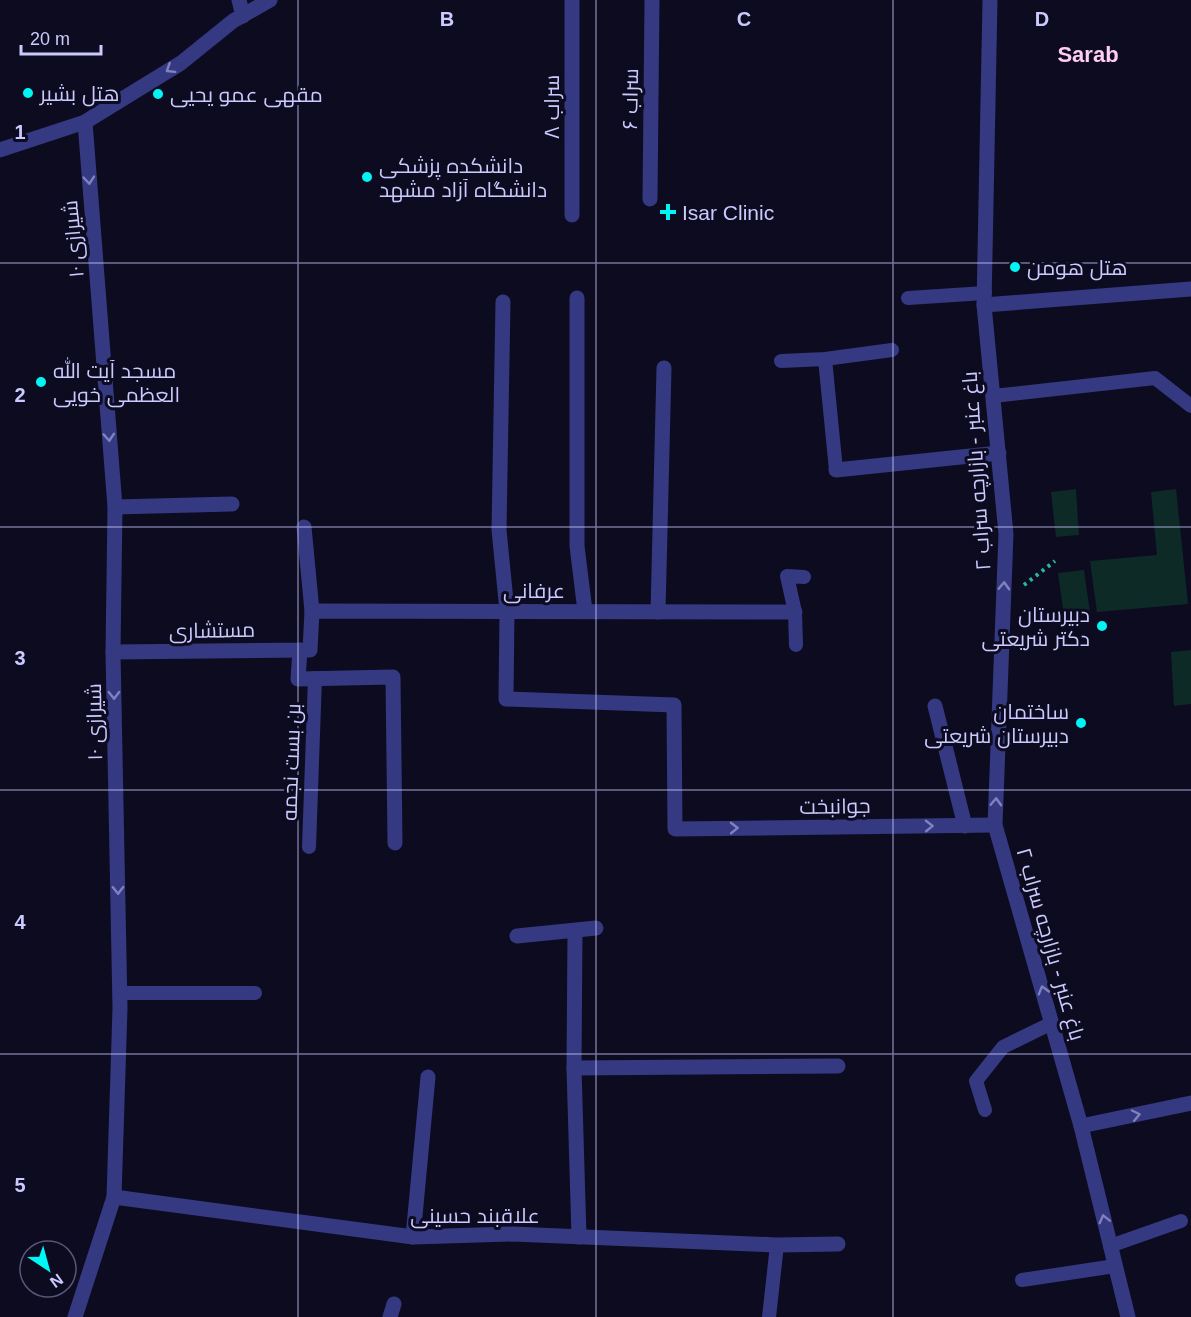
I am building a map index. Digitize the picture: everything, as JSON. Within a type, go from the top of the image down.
[{"type":"street","points":[[239,0],[243,16]]},
{"type":"street","points":[[0,150],[85,122],[181,63],[243,16],[270,0]]},
{"type":"street","name":"سراب ۸","points":[[572,0],[572,215]]},
{"type":"street","name":"سراب ۶","points":[[650,199],[652,0]]},
{"type":"street","name":"باغ عنبر - بازارچه سراب ۲","points":[[990,0],[985,299],[1006,534],[995,825],[1082,1126],[1128,1317]]},
{"type":"street","name":"شیرازی ۱۰","points":[[75,1317],[114,1197],[120,993],[113,652],[115,507],[85,122]]},
{"type":"street","points":[[985,299],[1191,289]]},
{"type":"street","points":[[577,298],[577,546],[585,611]]},
{"type":"street","points":[[503,302],[499,530],[507,611]]},
{"type":"street","points":[[658,612],[664,368]]},
{"type":"street","points":[[836,470],[999,453]]},
{"type":"street","points":[[115,507],[232,504]]},
{"type":"street","points":[[304,527],[312,610],[298,679],[393,677],[395,843]]},
{"type":"street","name":"عرفانی","points":[[312,610],[795,612]]},
{"type":"street","name":"جوانبخت","points":[[507,611],[506,699],[674,705],[675,829],[995,825]]},
{"type":"street","name":"مستشاری","points":[[113,652],[305,650]]},
{"type":"street","points":[[935,706],[965,826]]},
{"type":"street","points":[[517,936],[596,927]]},
{"type":"street","points":[[575,931],[574,1068],[579,1237]]},
{"type":"street","points":[[574,1068],[838,1066]]},
{"type":"street","points":[[413,1238],[428,1077]]},
{"type":"street","points":[[1082,1126],[1191,1103]]},
{"type":"street","name":"علاقبند حسینی","points":[[114,1197],[413,1238],[513,1233],[777,1245],[838,1244]]},
{"type":"lane","points":[[908,298],[985,299]]},
{"type":"lane","points":[[781,361],[825,359],[892,350]]},
{"type":"lane","points":[[825,359],[836,470]]},
{"type":"lane","points":[[993,396],[1155,378],[1191,406]]},
{"type":"lane","points":[[796,645],[795,612],[787,576],[804,577]]},
{"type":"lane","name":"بن بست نجمه","points":[[309,847],[315,678]]},
{"type":"lane","points":[[120,993],[255,993]]},
{"type":"lane","points":[[985,1110],[976,1081],[1003,1047],[1052,1023]]},
{"type":"lane","points":[[1110,1246],[1181,1221]]},
{"type":"lane","points":[[769,1317],[777,1245]]},
{"type":"lane","points":[[1022,1280],[1115,1266]]},
{"type":"path","points":[[1004,590],[1017,590],[1055,561]]},
{"type":"green space","points":[[1076,489],[1079,535],[1056,537],[1051,492]]},
{"type":"green space","points":[[1176,489],[1188,604],[1097,612],[1090,561],[1157,555],[1151,492]]},
{"type":"green space","points":[[1084,570],[1090,613],[1064,615],[1058,573]]},
{"type":"green space","points":[[1191,650],[1191,704],[1174,706],[1171,652]]},
{"type":"place","name":"هتل بشیر","points":[[28,93]]},
{"type":"place","name":"مقهى عمو يحيى","points":[[158,94]]},
{"type":"place","name":"دانشکده پزشکی دانشگاه آزاد مشهد","points":[[367,177]]},
{"type":"place","name":"Isar Clinic","points":[[668,212]]},
{"type":"place","name":"هتل هومن","points":[[1015,267]]},
{"type":"place","name":"مسجد آیت الله العظمی خویی","points":[[41,382]]},
{"type":"place","name":"دبیرستان دکتر شریعتی","points":[[1102,626]]},
{"type":"place","name":"ساختمان دبیرستان شریعتی","points":[[1081,723]]},
{"type":"district","name":"Sarab","points":[[1088,54]]}]
